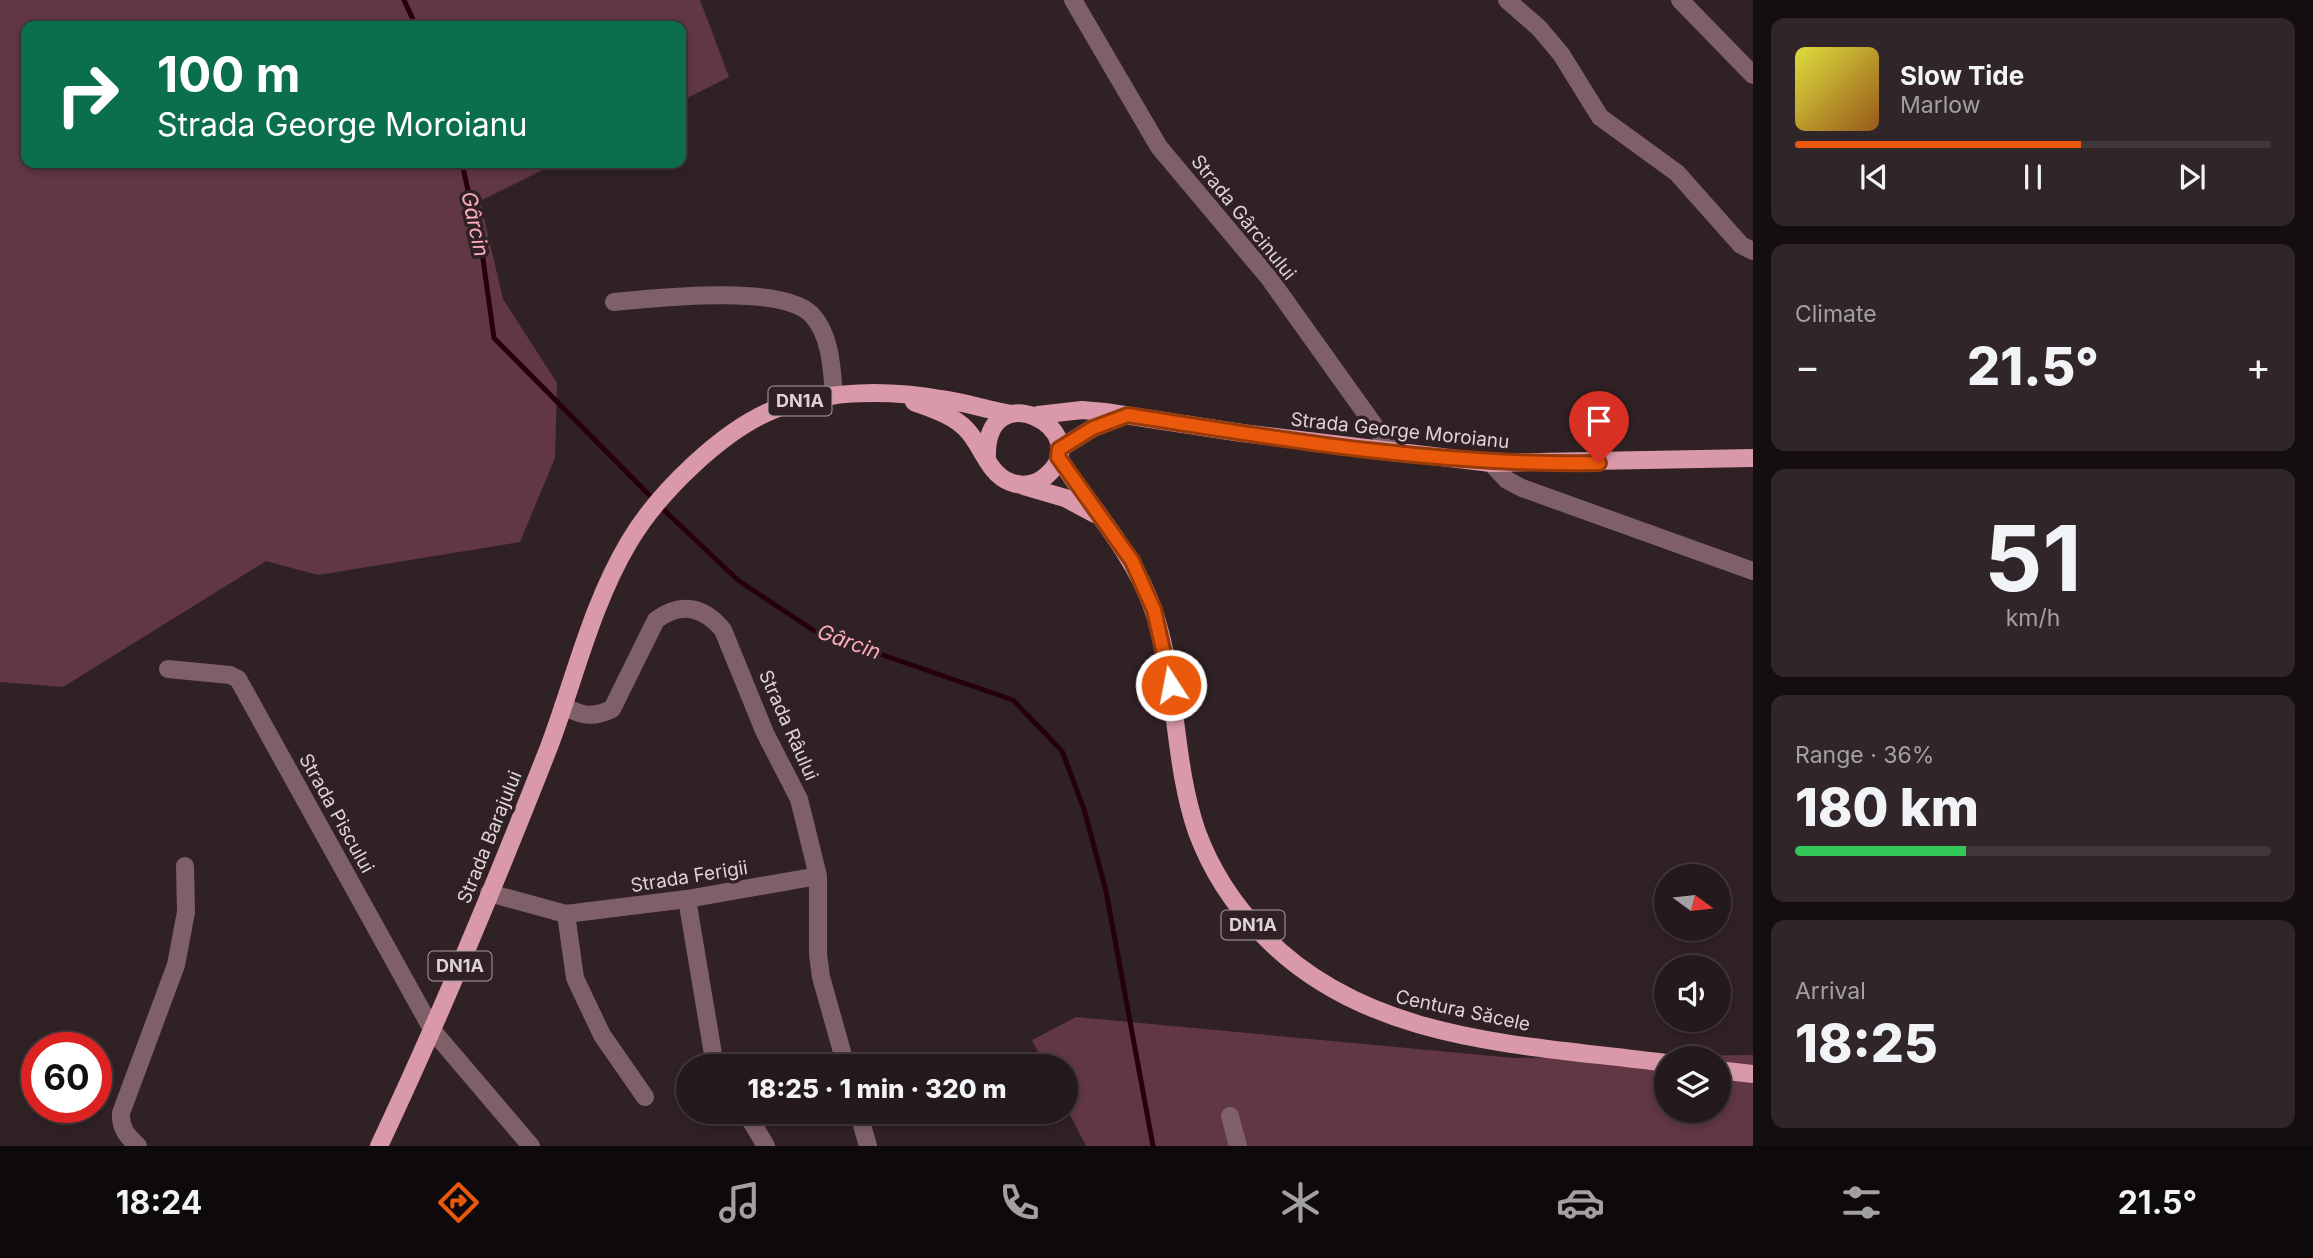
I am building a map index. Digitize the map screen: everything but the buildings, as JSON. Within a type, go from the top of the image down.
[{"type":"main road","name":"DN1A","points":[[894,394],[951,417],[969,433],[994,472],[1017,485]]},
{"type":"main road","name":"DN1A","points":[[834,396],[894,394],[941,398],[1011,414],[1024,412],[1038,415],[1057,435],[1058,453]]},
{"type":"main road","name":"Strada Barajului","points":[[379,1146],[433,1031],[563,706],[596,610],[630,540],[682,477],[746,424],[775,409],[834,396]]},
{"type":"main road","name":"Strada George Moroianu","points":[[1038,415],[1082,410],[1394,453],[1491,463],[1753,458]]},
{"type":"main road","points":[[987,460],[987,443],[991,431],[999,421],[1011,414]]},
{"type":"main road","name":"Strada George Moroianu","points":[[1058,453],[1093,428],[1128,415]]},
{"type":"main road","points":[[1017,485],[1039,481],[1054,467],[1058,453]]},
{"type":"main road","name":"Centura Săcele","points":[[1058,453],[1132,561],[1160,633],[1169,669],[1184,774],[1197,831],[1220,881],[1270,942],[1328,987],[1382,1015],[1482,1039],[1654,1061]]},
{"type":"main road","name":"Centura Săcele","points":[[1017,485],[1065,498],[1107,522]]},
{"type":"main road","points":[[1731,1071],[1753,1074]]},
{"type":"street","name":"Strada Gârcinului","points":[[1073,0],[1159,147],[1269,278],[1394,453]]},
{"type":"street","points":[[1507,0],[1539,28],[1561,54],[1600,117],[1677,173],[1741,245],[1753,251]]},
{"type":"street","points":[[1680,0],[1753,75]]},
{"type":"street","points":[[614,302],[691,295],[794,303],[812,315],[830,353],[834,396]]},
{"type":"street","points":[[1491,463],[1507,480],[1522,488],[1753,570]]},
{"type":"street","name":"Strada Râului","points":[[563,706],[583,716],[599,715],[612,709],[656,620],[668,611],[682,607],[693,608],[714,619],[728,639],[765,733],[799,799],[818,876],[818,954],[821,977],[843,1054]]},
{"type":"street","name":"Strada Piscului","points":[[168,669],[230,675],[239,679],[433,1031]]},
{"type":"street","points":[[138,1146],[127,1137],[121,1124],[121,1113],[176,965],[187,912],[185,866]]},
{"type":"street","name":"Strada Ferigii","points":[[489,893],[566,914],[687,899],[818,876]]},
{"type":"street","points":[[687,899],[713,1054]]},
{"type":"street","points":[[566,914],[575,978],[602,1035],[646,1097]]},
{"type":"street","points":[[433,1031],[531,1146]]},
{"type":"street","points":[[1230,1116],[1238,1146]]},
{"type":"street","points":[[753,1124],[766,1146]]},
{"type":"street","points":[[862,1124],[868,1146]]},
{"type":"shaded area","points":[[0,0],[700,0],[729,77],[686,98],[686,21],[21,21],[21,168],[547,168],[480,201],[503,299],[557,383],[555,458],[520,542],[318,575],[266,561],[63,687],[0,682]]},
{"type":"shaded area","points":[[1076,1017],[1514,1058],[1654,1056],[1654,1123],[1731,1123],[1731,1055],[1753,1055],[1753,1146],[1086,1146],[1075,1124],[1078,1124],[1078,1054],[1039,1054],[1032,1040]]},
{"type":"waterway","name":"Gârcin","points":[[404,0],[414,21]]},
{"type":"waterway","name":"Gârcin","points":[[463,168],[483,259],[494,338],[668,514],[739,581],[816,632],[1013,700],[1062,751],[1084,809],[1106,891],[1153,1146]]},
{"type":"route","points":[[1171,685],[1154,610],[1132,561],[1120,540],[1058,457],[1059,449],[1093,428],[1128,415],[1442,459],[1491,463],[1599,463]]}]
